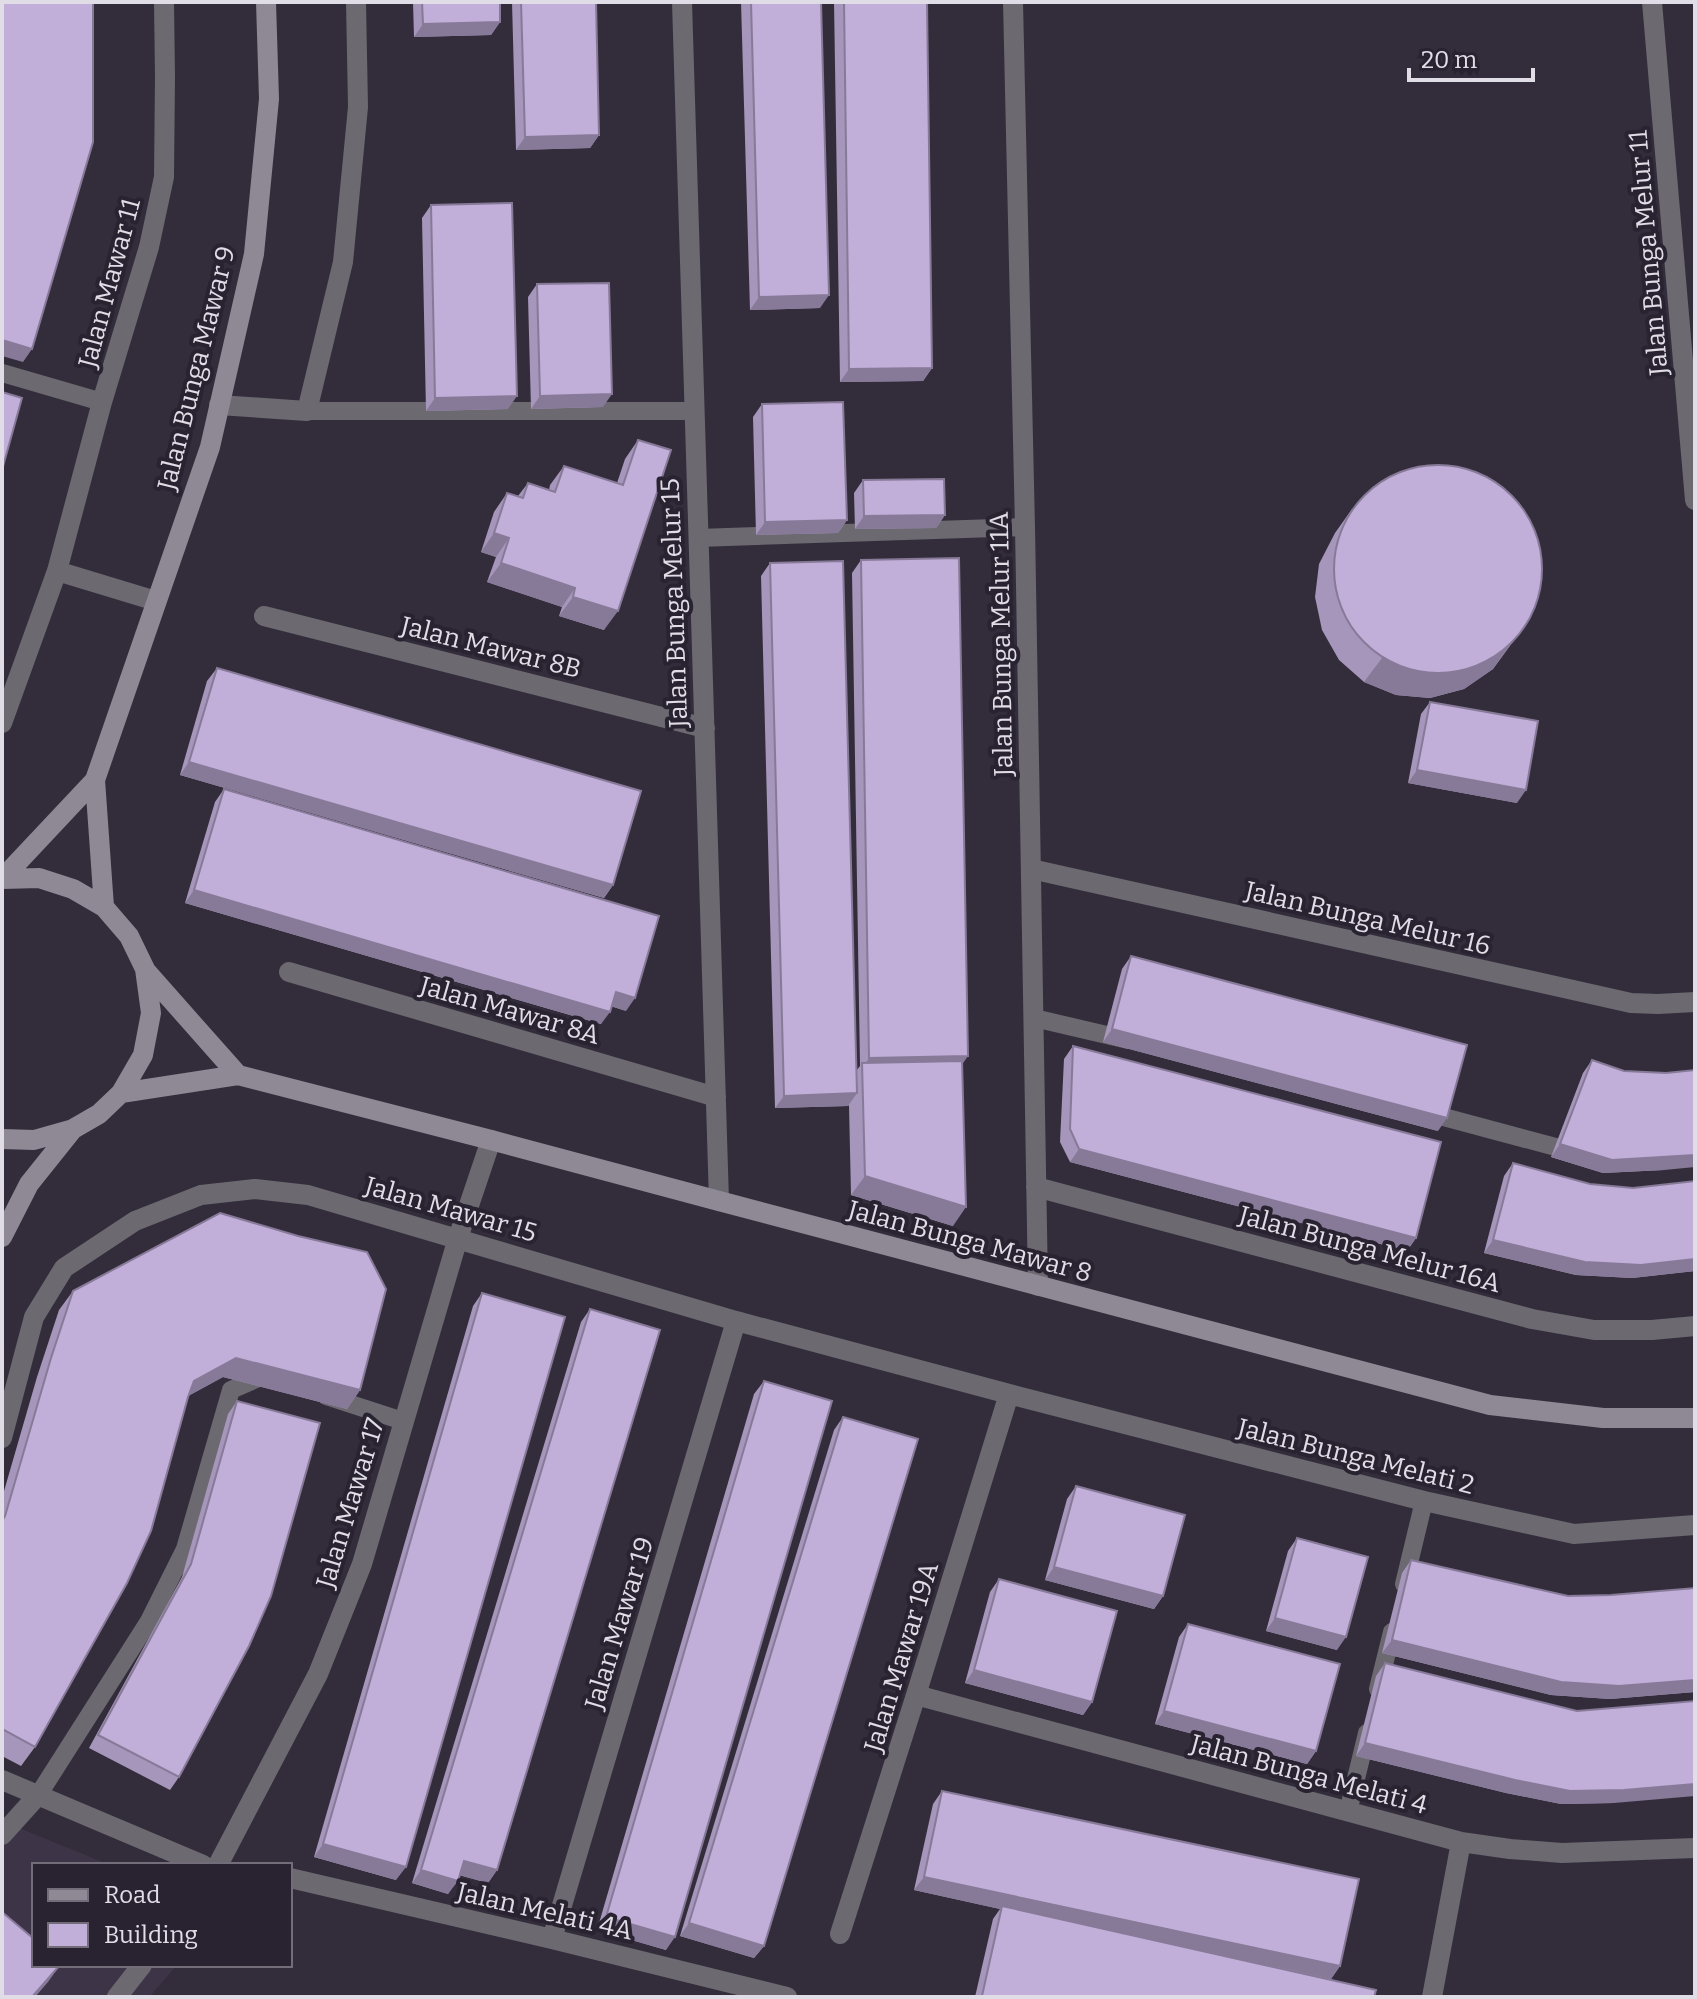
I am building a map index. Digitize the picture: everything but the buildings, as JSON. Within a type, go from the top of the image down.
[{"type":"street","name":"Jalan Mawar 11","points":[[2,723],[57,571],[102,402],[149,247],[164,177],[164,2]]},
{"type":"street","name":"Jalan Bunga Mawar 9","points":[[104,907],[95,780],[210,447],[254,254],[269,99],[266,2]]},
{"type":"street","points":[[219,405],[307,411],[343,262],[358,107],[356,2]]},
{"type":"street","name":"Jalan Bunga Melur 15","points":[[682,2],[719,1201]]},
{"type":"street","name":"Jalan Bunga Melur 11A","points":[[1013,2],[1038,1286]]},
{"type":"street","name":"Jalan Bunga Melur 11","points":[[1652,2],[1695,500]]},
{"type":"street","points":[[57,571],[156,601]]},
{"type":"street","name":"Jalan Mawar 8B","points":[[264,616],[705,728]]},
{"type":"street","name":"Jalan Bunga Mawar 9","points":[[2,878],[95,780]]},
{"type":"street","name":"Jalan Bunga Melur 16","points":[[1031,869],[1631,1003],[1695,1002]]},
{"type":"street","points":[[2,878],[39,878],[73,889],[104,907],[129,936],[145,969],[238,1075]]},
{"type":"street","points":[[2,1139],[34,1140],[73,1129],[99,1114],[121,1093],[143,1055],[151,1013],[145,969]]},
{"type":"street","name":"Jalan Mawar 8A","points":[[289,972],[716,1097]]},
{"type":"street","name":"Jalan Bunga Mawar 8","points":[[121,1093],[238,1075],[1490,1405],[1603,1418],[1695,1418]]},
{"type":"street","points":[[2,1237],[29,1184],[73,1129]]},
{"type":"street","name":"Jalan Mawar 17","points":[[220,1863],[318,1674],[362,1564],[458,1238],[491,1140]]},
{"type":"street","name":"Jalan Bunga Melur 16A","points":[[1036,1187],[1532,1319],[1594,1330],[1695,1326]]},
{"type":"street","name":"Jalan Mawar 15","points":[[2,1438],[34,1317],[64,1268],[135,1221],[201,1195],[255,1189],[308,1195],[736,1321],[1009,1394]]},
{"type":"street","name":"Jalan Mawar 19","points":[[552,1939],[736,1321]]},
{"type":"street","name":"Jalan Bunga Melati 2","points":[[1009,1394],[1424,1501],[1574,1534],[1695,1525]]},
{"type":"street","name":"Jalan Mawar 19A","points":[[840,1934],[1009,1394]]},
{"type":"street","name":"Jalan Bunga Melati 4","points":[[916,1695],[1461,1842],[1562,1853],[1695,1848]]},
{"type":"street","name":"Jalan Mawar 17","points":[[2,1780],[216,1863]]},
{"type":"street","points":[[2,1835],[39,1794]]},
{"type":"street","points":[[1432,1997],[1461,1842]]},
{"type":"street","name":"Jalan Melati 4A","points":[[292,1878],[787,1997]]},
{"type":"street","points":[[117,1997],[140,1967]]},
{"type":"lane","points":[[2,373],[102,402]]},
{"type":"lane","points":[[307,411],[694,411]]},
{"type":"lane","points":[[698,538],[1025,527]]},
{"type":"lane","points":[[1034,1018],[1139,1043]]},
{"type":"lane","points":[[1411,1109],[1574,1153],[1602,1156]]},
{"type":"lane","points":[[39,1794],[149,1621],[185,1549],[231,1390],[263,1376],[403,1421]]},
{"type":"lane","points":[[1348,1812],[1372,1715],[1395,1650],[1397,1611],[1424,1501]]},
{"type":"shaded area","points":[[2,1821],[105,1863],[32,1863],[32,1967],[175,1967],[149,1997],[2,1997]]}]
